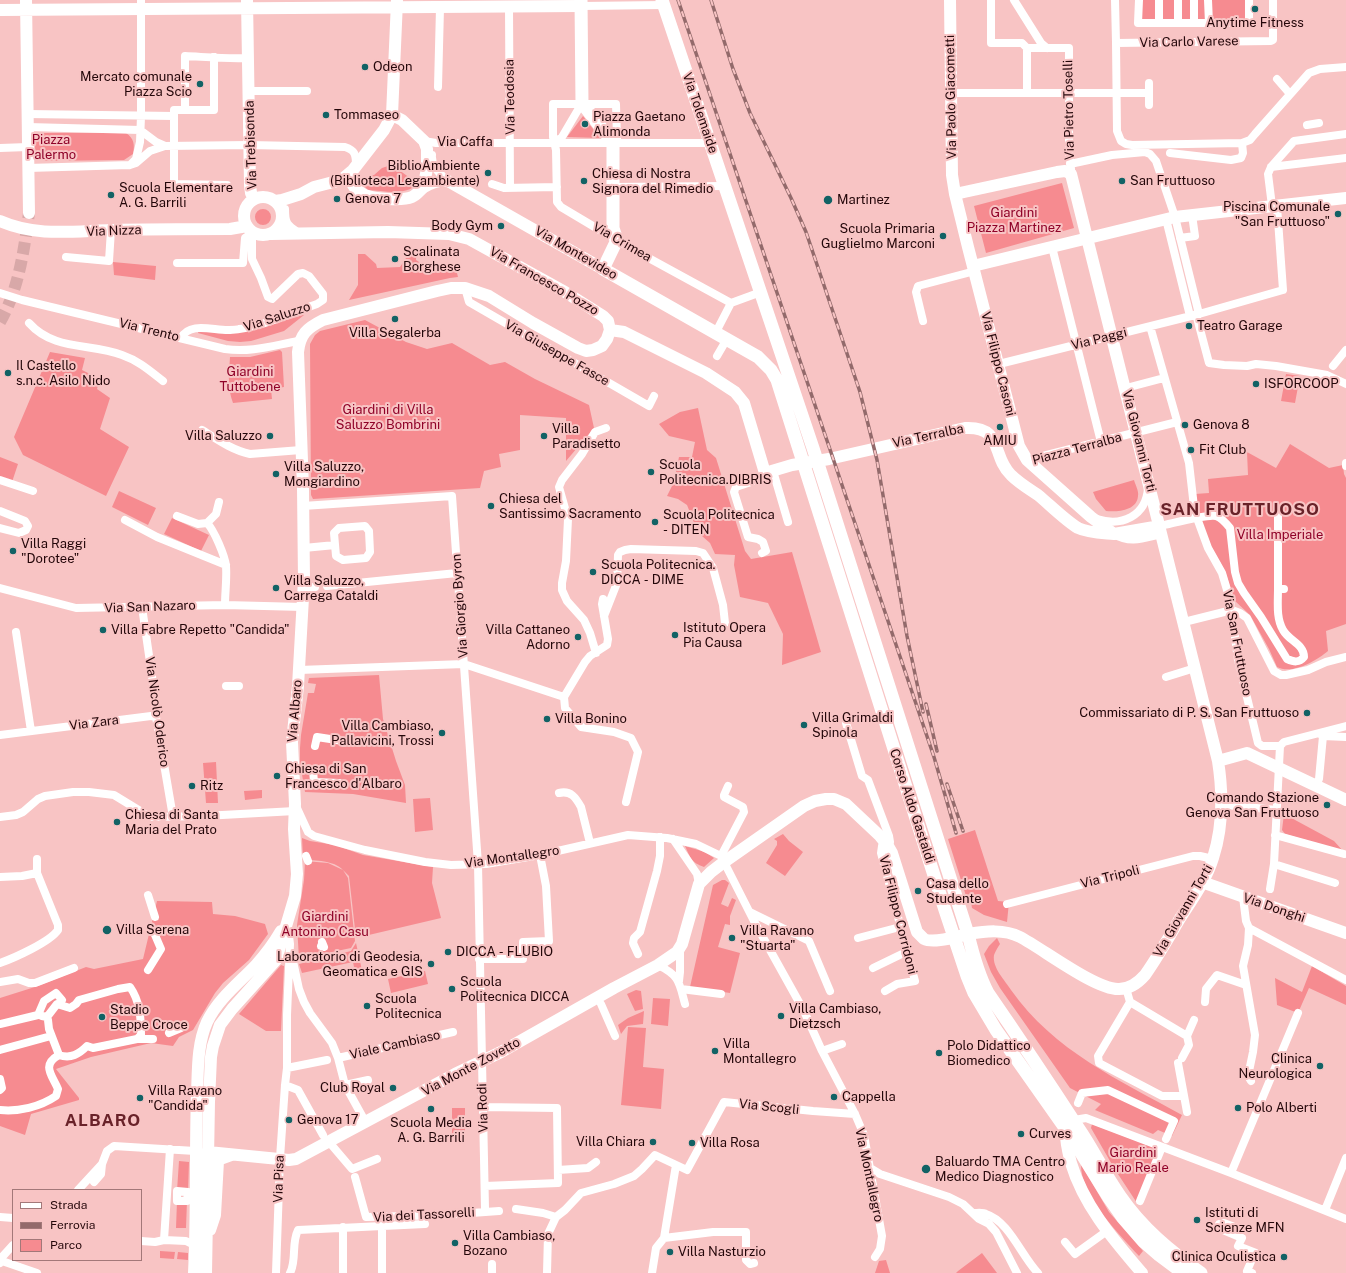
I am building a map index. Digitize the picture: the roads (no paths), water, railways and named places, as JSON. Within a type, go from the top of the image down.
[{"type":"main road","points":[[581,3],[582,103],[613,143],[613,228],[617,240],[603,269]]},
{"type":"main road","name":"Via Tolemaide","points":[[663,3],[777,339]]},
{"type":"main road","name":"Via Montevideo","points":[[603,269],[758,357]]},
{"type":"main road","points":[[758,357],[765,354],[773,347],[777,339]]},
{"type":"main road","name":"Corso Aldo Gastaldi","points":[[777,339],[823,460],[968,934],[977,971],[988,993],[1070,1125]]},
{"type":"main road","name":"Corso Aldo Gastaldi","points":[[758,357],[772,370],[777,380],[802,463],[967,976],[984,1011],[1011,1052],[1070,1125]]},
{"type":"main road","points":[[1070,1125],[1123,1218],[1143,1241],[1183,1273]]},
{"type":"main road","points":[[1070,1125],[1140,1222],[1164,1246],[1201,1273]]},
{"type":"street","name":"Via Paolo Giacometti","points":[[950,0],[952,175],[955,194],[974,269]]},
{"type":"street","name":"Via Pietro Toselli","points":[[991,0],[991,43],[1047,48],[1068,48],[1070,169]]},
{"type":"street","points":[[1014,0],[1041,43],[1047,48]]},
{"type":"street","points":[[1115,0],[1117,131],[1121,141],[1126,144],[1242,144],[1250,140],[1303,78],[1314,70],[1346,67]]},
{"type":"street","points":[[1139,0],[1138,23],[1249,24],[1249,0]]},
{"type":"street","points":[[1159,0],[1159,23]]},
{"type":"street","points":[[1178,0],[1178,23]]},
{"type":"street","points":[[1194,0],[1194,23]]},
{"type":"street","points":[[1208,0],[1209,23]]},
{"type":"street","name":"Via Carlo Varese","points":[[1116,43],[1271,41],[1273,40],[1273,0]]},
{"type":"street","points":[[0,10],[26,5],[397,4],[440,8],[509,7],[581,3],[663,3]]},
{"type":"street","name":"Via Trebisonda","points":[[247,4],[249,145],[251,193],[254,199]]},
{"type":"street","points":[[275,201],[300,194],[314,187],[341,180],[355,168],[384,130],[392,115],[397,4]]},
{"type":"street","points":[[26,5],[28,213]]},
{"type":"street","points":[[130,165],[136,159],[138,152],[141,116],[141,5]]},
{"type":"street","name":"Via Teodosia","points":[[509,7],[510,188]]},
{"type":"street","points":[[438,87],[440,8]]},
{"type":"street","points":[[1025,45],[1027,93]]},
{"type":"street","points":[[185,110],[185,56],[227,59],[248,58]]},
{"type":"street","points":[[214,57],[214,110],[174,110],[174,184],[227,185]]},
{"type":"street","points":[[1276,79],[1290,94]]},
{"type":"street","points":[[1149,83],[1149,105]]},
{"type":"street","name":"Via Trebisonda","points":[[248,91],[307,91]]},
{"type":"street","points":[[952,93],[1149,93]]},
{"type":"street","points":[[555,146],[582,103]]},
{"type":"street","points":[[555,146],[553,104],[616,104],[617,139],[613,143]]},
{"type":"street","points":[[27,114],[174,116]]},
{"type":"street","points":[[392,115],[402,120],[424,141],[427,149],[427,169],[423,188]]},
{"type":"street","points":[[1307,125],[1319,123]]},
{"type":"street","points":[[28,127],[140,130],[156,142],[165,146]]},
{"type":"street","points":[[1274,206],[1268,174],[1271,167],[1294,140],[1346,134]]},
{"type":"street","name":"Via Caffa","points":[[424,141],[436,143],[510,142],[555,146]]},
{"type":"street","points":[[436,143],[433,148],[432,161],[434,168],[448,181]]},
{"type":"street","points":[[555,146],[613,143],[710,143]]},
{"type":"street","points":[[1170,153],[1231,160],[1241,158],[1243,153],[1242,144]]},
{"type":"street","points":[[28,168],[130,165],[136,163],[150,152],[165,146],[174,145],[342,147],[351,149],[356,158],[352,177],[353,184]]},
{"type":"street","name":"Via Crimea","points":[[555,146],[558,202],[561,207],[617,240],[731,302]]},
{"type":"street","points":[[0,148],[28,147]]},
{"type":"street","points":[[955,194],[1065,171],[1112,155],[1145,152],[1150,154],[1156,161],[1209,363],[1224,365],[1247,366],[1256,364],[1276,366],[1327,375],[1346,384]]},
{"type":"street","points":[[1271,167],[1346,158]]},
{"type":"street","name":"Via Giovanni Torti","points":[[1070,169],[1184,622],[1218,761],[1221,785],[1222,805],[1220,829],[1213,860],[1202,882],[1152,965],[1140,980],[1134,985],[1126,988]]},
{"type":"street","points":[[341,180],[353,184],[366,196],[389,199],[403,199],[412,197],[423,188],[435,182],[448,181]]},
{"type":"street","name":"Via Montevideo","points":[[448,181],[603,269]]},
{"type":"street","points":[[492,184],[504,188],[557,187]]},
{"type":"street","points":[[614,187],[725,186]]},
{"type":"street","points":[[295,233],[282,216],[275,201],[269,198],[254,199],[247,206],[244,212],[244,220],[252,231],[262,235],[271,234],[282,216],[300,194]]},
{"type":"street","points":[[923,321],[916,292],[918,286],[974,269],[1052,247],[1171,218],[1346,198]]},
{"type":"street","name":"Via Paggi","points":[[999,364],[1112,336],[1283,290],[1274,206]]},
{"type":"street","points":[[1180,238],[1195,236],[1192,215]]},
{"type":"street","points":[[282,216],[281,226],[295,233]]},
{"type":"street","points":[[1171,218],[1180,238],[1195,314]]},
{"type":"street","name":"Via Nizza","points":[[0,221],[21,228],[43,232],[230,229],[252,231]]},
{"type":"street","points":[[66,257],[109,261],[111,230]]},
{"type":"street","points":[[177,263],[243,263],[245,238],[252,231]]},
{"type":"street","name":"Via Saluzzo","points":[[181,338],[184,333],[196,328],[228,330],[248,328],[319,303],[323,300],[324,296],[310,278],[302,272],[272,299],[268,297],[262,278],[252,260],[252,231]]},
{"type":"street","name":"Via Francesco Pozzo","points":[[271,234],[388,232],[449,234],[469,239],[565,292],[603,316],[608,321],[610,330]]},
{"type":"street","points":[[1052,247],[1101,442]]},
{"type":"street","name":"Via Filippo Casoni","points":[[974,269],[1019,446],[1027,460]]},
{"type":"street","points":[[202,430],[227,446],[250,454],[301,450],[298,352],[300,341],[305,332],[313,325],[323,320],[437,291],[451,288],[465,288],[489,296],[533,323],[586,351],[602,346],[608,339],[610,330],[624,332],[706,373],[735,392],[744,403],[788,522]]},
{"type":"street","name":"Via Giuseppe Fasce","points":[[465,288],[469,302],[649,406],[654,396]]},
{"type":"street","points":[[716,332],[731,302],[761,292]]},
{"type":"street","name":"Via Trento","points":[[0,293],[22,300],[225,349],[240,351],[253,350],[300,341]]},
{"type":"street","points":[[29,323],[34,329],[50,338],[80,347],[94,347],[137,360],[163,381]]},
{"type":"street","name":"Via San Fruttuoso","points":[[1150,326],[1189,463],[1190,480],[1197,518],[1208,548],[1222,573],[1230,600],[1238,660],[1256,740],[1260,746],[1280,746]]},
{"type":"street","points":[[717,356],[724,344]]},
{"type":"street","points":[[1333,366],[1346,350]]},
{"type":"street","points":[[1126,388],[1164,378]]},
{"type":"street","name":"Piazza Terralba","points":[[1027,460],[1177,422]]},
{"type":"street","points":[[596,653],[590,632],[584,620],[567,601],[562,590],[566,561],[568,519],[559,487],[562,480],[582,454],[595,432],[606,428]]},
{"type":"street","name":"Via Terralba","points":[[823,460],[955,430],[979,428],[989,433],[995,442],[1002,462],[1011,475],[1079,528],[1114,534]]},
{"type":"street","name":"Via Albaro","points":[[206,1273],[211,1057],[215,1037],[220,1025],[232,1009],[276,960],[296,885],[292,742],[303,607],[309,588],[304,548],[301,450]]},
{"type":"street","points":[[762,553],[766,551],[763,542],[758,539],[748,537],[734,492],[736,487],[763,478],[769,472],[802,463],[823,460]]},
{"type":"street","name":"Piazza Terralba","points":[[1027,460],[1091,517],[1114,534]]},
{"type":"street","points":[[0,480],[33,491]]},
{"type":"street","name":"Piazza Terralba","points":[[1091,517],[1105,522],[1129,519],[1141,508],[1148,491],[1149,481]]},
{"type":"street","name":"Via Giorgio Byron","points":[[303,506],[452,496],[478,864]]},
{"type":"street","points":[[177,516],[198,524],[207,523],[216,514],[219,502]]},
{"type":"street","points":[[0,511],[25,521],[28,526],[24,532],[19,533],[0,528]]},
{"type":"street","points":[[1114,534],[1161,530],[1197,518],[1216,516],[1222,518],[1230,528],[1232,535],[1235,572],[1238,583],[1287,659],[1293,662],[1299,661],[1304,657],[1304,652],[1299,645],[1287,635],[1280,622],[1278,609],[1281,589],[1278,513]]},
{"type":"street","points":[[125,520],[157,537],[226,565]]},
{"type":"street","points":[[207,523],[216,539],[226,565],[225,605]]},
{"type":"street","points":[[365,526],[369,531],[370,552],[366,558],[342,560],[336,556],[335,545],[334,533],[339,528],[365,526]]},
{"type":"street","points":[[304,548],[335,545]]},
{"type":"street","points":[[604,616],[618,583],[617,559],[620,552],[631,549],[696,551],[703,553],[713,568],[723,605],[725,623]]},
{"type":"street","points":[[326,586],[457,573]]},
{"type":"street","name":"Via San Nazaro","points":[[0,588],[70,607],[83,608],[142,608],[225,605],[303,607]]},
{"type":"street","points":[[603,599],[602,604],[608,639],[607,645],[590,656],[585,662],[564,697],[565,708],[581,727],[614,732],[631,738],[638,752],[626,802]]},
{"type":"street","name":"Via Nicolò Oderico","points":[[142,608],[150,656],[156,716],[173,817]]},
{"type":"street","points":[[1184,622],[1232,610],[1240,613],[1247,618],[1274,671],[1281,675],[1308,670],[1326,662],[1346,657]]},
{"type":"street","points":[[16,632],[31,731]]},
{"type":"street","points":[[299,670],[464,664],[564,697]]},
{"type":"street","points":[[1166,677],[1195,668]]},
{"type":"street","points":[[226,686],[239,686]]},
{"type":"street","name":"Via Zara","points":[[0,735],[156,716]]},
{"type":"street","name":"Via Filippo Corridoni","points":[[846,723],[862,776],[868,780],[889,836],[890,842],[882,846],[881,853],[906,952],[915,981],[897,984],[885,991]]},
{"type":"street","points":[[1270,889],[1274,864],[1280,746],[1284,742],[1321,734],[1346,726]]},
{"type":"street","points":[[1321,734],[1346,737]]},
{"type":"street","points":[[1315,786],[1318,779],[1321,734]]},
{"type":"street","points":[[315,746],[317,737],[344,741]]},
{"type":"street","points":[[1218,761],[1247,753],[1346,800]]},
{"type":"street","points":[[313,770],[314,782],[339,783]]},
{"type":"street","points":[[699,884],[722,859],[744,812],[743,807],[724,796],[728,786]]},
{"type":"street","points":[[0,817],[16,815],[23,812],[45,796],[73,792],[106,793],[131,805],[150,817],[173,817],[295,808]]},
{"type":"street","points":[[559,793],[570,793],[578,802],[590,843]]},
{"type":"street","name":"Via Filippo Corridoni","points":[[722,859],[734,854],[810,803],[826,799],[834,799],[846,804],[887,844],[917,932],[924,939],[931,940],[999,931],[1019,937],[1093,981],[1110,988],[1126,988]]},
{"type":"street","points":[[1227,805],[1276,810]]},
{"type":"street","name":"Via Montallegro","points":[[295,808],[308,832],[314,836],[365,850],[425,862],[451,865],[478,864],[540,855],[623,835],[660,837],[696,844],[722,859],[804,1011],[822,1052],[855,1114],[864,1135],[882,1236],[880,1249],[875,1257]]},
{"type":"street","points":[[1275,835],[1344,854]]},
{"type":"street","points":[[638,954],[632,942],[640,932],[657,871],[660,856],[660,837]]},
{"type":"street","points":[[673,839],[697,874],[699,884],[680,949],[680,985]]},
{"type":"street","points":[[479,959],[523,958],[523,942],[549,941],[546,886],[540,855]]},
{"type":"street","name":"Via Tripoli","points":[[1007,904],[1193,856],[1200,856],[1213,860]]},
{"type":"street","points":[[0,963],[16,957],[53,936],[58,930],[58,925],[38,873],[37,859]]},
{"type":"street","name":"Via Rodi","points":[[478,864],[485,1208]]},
{"type":"street","points":[[1274,864],[1336,883]]},
{"type":"street","points":[[0,877],[22,876],[38,873]]},
{"type":"street","name":"Via Donghi","points":[[1202,882],[1346,934]]},
{"type":"street","points":[[148,895],[155,917]]},
{"type":"street","points":[[1243,897],[1246,922],[1249,928],[1248,945],[1243,966],[1255,1035],[1248,1076],[1250,1081]]},
{"type":"street","points":[[750,912],[809,941],[830,991]]},
{"type":"street","points":[[287,921],[290,955],[304,1002],[310,1013],[332,1043],[338,1058],[345,1085],[366,1122]]},
{"type":"street","points":[[194,1273],[195,1151],[199,1056],[203,1031],[212,1013],[222,999],[265,954],[287,921]]},
{"type":"street","points":[[858,938],[900,927]]},
{"type":"street","points":[[148,970],[161,949],[152,928]]},
{"type":"street","points":[[1249,928],[1346,980]]},
{"type":"street","name":"Via Monte Zovetto","points":[[208,1152],[222,1155],[280,1158],[289,1160],[296,1159],[326,1138],[366,1122],[482,1061],[658,965],[680,949]]},
{"type":"street","points":[[873,968],[906,952]]},
{"type":"street","name":"Via Pisa","points":[[276,1273],[280,1158],[284,1085],[287,1068],[287,1015],[290,955]]},
{"type":"street","points":[[658,965],[677,977],[685,1004]]},
{"type":"street","points":[[0,982],[18,979],[29,983],[35,983],[74,968]]},
{"type":"street","points":[[1204,1002],[1206,988],[1218,975],[1246,985]]},
{"type":"street","points":[[680,985],[721,994]]},
{"type":"street","points":[[59,1055],[51,1036],[47,1018],[57,1004],[70,1008],[79,1000],[130,987],[135,995],[141,1018],[141,1035],[137,1039]]},
{"type":"street","points":[[1126,988],[1130,1002],[1187,1036]]},
{"type":"street","points":[[38,1014],[44,1001],[56,993],[62,1000]]},
{"type":"street","points":[[1130,1002],[1098,1056],[1099,1063],[1162,1096],[1184,1096]]},
{"type":"street","points":[[601,1004],[615,1036]]},
{"type":"street","points":[[1231,1173],[1298,1013]]},
{"type":"street","points":[[0,1024],[38,1014],[47,1018]]},
{"type":"street","points":[[1187,1112],[1180,1061],[1189,1045],[1187,1036],[1194,1020]]},
{"type":"street","points":[[169,1033],[181,1028]]},
{"type":"street","name":"Viale Cambiaso","points":[[338,1058],[452,1032]]},
{"type":"street","points":[[0,1050],[51,1036]]},
{"type":"street","points":[[0,1110],[19,1110],[34,1106],[56,1096],[58,1089],[49,1068],[50,1062],[59,1055],[74,1056],[82,1052],[87,1046],[93,1048],[137,1039],[153,1039]]},
{"type":"street","points":[[822,1052],[842,1044]]},
{"type":"street","points":[[287,1068],[327,1060]]},
{"type":"street","points":[[0,1079],[2,1088],[0,1090]]},
{"type":"street","points":[[345,1085],[368,1080]]},
{"type":"street","points":[[284,1085],[298,1090],[326,1138],[352,1169],[377,1159]]},
{"type":"street","points":[[1078,1103],[1082,1093],[1108,1090],[1174,1121],[1140,1201]]},
{"type":"street","name":"Via Scogli","points":[[676,1165],[687,1170],[724,1102],[813,1112],[855,1114]]},
{"type":"street","points":[[483,1107],[557,1108],[558,1184],[485,1186]]},
{"type":"street","points":[[1142,1273],[1107,1232],[1082,1192],[1066,1146],[1070,1125],[1086,1118],[1164,1143],[1231,1173],[1346,1219]]},
{"type":"street","points":[[94,1182],[101,1174],[102,1164],[107,1151],[114,1146],[195,1151]]},
{"type":"street","points":[[164,1240],[170,1150]]},
{"type":"street","points":[[196,1167],[203,1154],[208,1152]]},
{"type":"street","points":[[207,1246],[216,1216],[218,1161],[222,1155]]},
{"type":"street","points":[[547,1273],[548,1234],[556,1217],[566,1210],[581,1193],[614,1184],[634,1176],[655,1155],[676,1165],[664,1238],[656,1248],[652,1273]]},
{"type":"street","points":[[1325,1210],[1346,1158]]},
{"type":"street","points":[[558,1170],[588,1168],[596,1162]]},
{"type":"street","points":[[79,1189],[102,1164]]},
{"type":"street","points":[[870,1168],[880,1174],[949,1197],[963,1204],[979,1219],[989,1224],[996,1232],[1017,1273]]},
{"type":"street","name":"Via dei Tassorelli","points":[[355,1177],[366,1217],[444,1215],[499,1211]]},
{"type":"street","points":[[516,1209],[543,1213],[556,1217]]},
{"type":"street","points":[[974,1213],[986,1213],[998,1221],[1011,1235],[1038,1273]]},
{"type":"street","points":[[0,1216],[12,1218]]},
{"type":"street","points":[[1237,1228],[1224,1223],[1221,1225],[1224,1226],[1223,1230],[1242,1238],[1238,1246],[1256,1252],[1247,1270],[1252,1273]]},
{"type":"street","points":[[290,1273],[293,1267],[294,1238],[298,1230],[425,1224]]},
{"type":"street","points":[[382,1226],[382,1273]]},
{"type":"street","points":[[343,1227],[343,1273]]},
{"type":"street","points":[[664,1238],[713,1232],[746,1232],[746,1260],[750,1264],[754,1263]]},
{"type":"street","points":[[1065,1242],[1075,1254],[1107,1232]]},
{"type":"street","points":[[194,1245],[200,1239],[203,1239],[207,1246]]},
{"type":"street","points":[[142,1241],[155,1242],[164,1240],[186,1242],[194,1245]]},
{"type":"street","points":[[12,1246],[3,1256],[1,1262],[37,1273]]},
{"type":"street","points":[[492,1264],[492,1273]]},
{"type":"tunnel","points":[[0,322],[12,296],[20,269],[29,213]]},
{"type":"railway","points":[[678,0],[934,757],[956,833]]},
{"type":"railway","points":[[711,0],[733,69],[750,113],[806,232],[860,392],[877,460],[907,636],[923,712]]},
{"type":"railway","points":[[926,704],[937,751]]},
{"type":"railway","points":[[947,784],[963,831]]},
{"type":"place","name":"Anytime Fitness","points":[[1255,9]]},
{"type":"place","name":"Odeon","points":[[365,67]]},
{"type":"place","name":"Mercato comunale Piazza Scio","points":[[200,84]]},
{"type":"place","name":"Tommaseo","points":[[326,115]]},
{"type":"place","name":"Piazza Gaetano Alimonda","points":[[585,124]]},
{"type":"place","name":"BiblioAmbiente (Biblioteca Legambiente)","points":[[488,173]]},
{"type":"place","name":"Chiesa di Nostra Signora del Rimedio","points":[[584,181]]},
{"type":"place","name":"San Fruttuoso","points":[[1122,181]]},
{"type":"place","name":"Scuola Elementare A. G. Barrili","points":[[111,195]]},
{"type":"place","name":"Genova 7","points":[[337,199]]},
{"type":"place","name":"Martinez","points":[[828,200]]},
{"type":"place","name":"Piscina Comunale \"San Fruttuoso\"","points":[[1338,214]]},
{"type":"place","name":"Body Gym","points":[[501,226]]},
{"type":"place","name":"Scuola Primaria Guglielmo Marconi","points":[[943,236]]},
{"type":"place","name":"Scalinata Borghese","points":[[395,259]]},
{"type":"place","name":"Villa Segalerba","points":[[395,319]]},
{"type":"place","name":"Teatro Garage","points":[[1189,326]]},
{"type":"place","name":"Il Castello s.n.c. Asilo Nido","points":[[8,373]]},
{"type":"place","name":"ISFORCOOP","points":[[1256,384]]},
{"type":"place","name":"Genova 8","points":[[1185,425]]},
{"type":"place","name":"AMIU","points":[[1000,427]]},
{"type":"place","name":"Villa Saluzzo","points":[[270,436]]},
{"type":"place","name":"Villa Paradisetto","points":[[544,436]]},
{"type":"place","name":"Fit Club","points":[[1191,450]]},
{"type":"place","name":"Scuola Politecnica.DIBRIS","points":[[651,472]]},
{"type":"place","name":"Villa Saluzzo, Mongiardino","points":[[276,474]]},
{"type":"place","name":"Chiesa del Santissimo Sacramento","points":[[491,506]]},
{"type":"place","name":"Scuola Politecnica - DITEN","points":[[655,522]]},
{"type":"place","name":"Villa Raggi \"Dorotee\"","points":[[13,551]]},
{"type":"place","name":"Scuola Politecnica. DICCA - DIME","points":[[593,572]]},
{"type":"place","name":"Villa Saluzzo, Carrega Cataldi","points":[[276,588]]},
{"type":"place","name":"Villa Fabre Repetto \"Candida\"","points":[[103,630]]},
{"type":"place","name":"Istituto Opera Pia Causa","points":[[675,635]]},
{"type":"place","name":"Villa Cattaneo Adorno","points":[[578,637]]},
{"type":"place","name":"Commissariato di P. S. San Fruttuoso","points":[[1307,713]]},
{"type":"place","name":"Villa Bonino","points":[[547,719]]},
{"type":"place","name":"Villa Grimaldi Spinola","points":[[804,725]]},
{"type":"place","name":"Villa Cambiaso, Pallavicini, Trossi","points":[[442,733]]},
{"type":"place","name":"Chiesa di San Francesco d'Albaro","points":[[277,776]]},
{"type":"place","name":"Ritz","points":[[192,786]]},
{"type":"place","name":"Comando Stazione Genova San Fruttuoso","points":[[1327,805]]},
{"type":"place","name":"Chiesa di Santa Maria del Prato","points":[[117,822]]},
{"type":"place","name":"Casa dello Studente","points":[[918,891]]},
{"type":"place","name":"Villa Serena","points":[[107,930]]},
{"type":"place","name":"Villa Ravano \"Stuarta\"","points":[[732,938]]},
{"type":"place","name":"DICCA - FLUBIO","points":[[448,952]]},
{"type":"place","name":"Laboratorio di Geodesia, Geomatica e GIS","points":[[431,964]]},
{"type":"place","name":"Scuola Politecnica DICCA","points":[[452,989]]},
{"type":"place","name":"Scuola Politecnica","points":[[367,1006]]},
{"type":"place","name":"Villa Cambiaso, Dietzsch","points":[[781,1016]]},
{"type":"place","name":"Stadio Beppe Croce","points":[[102,1017]]},
{"type":"place","name":"Villa Montallegro","points":[[715,1051]]},
{"type":"place","name":"Polo Didattico Biomedico","points":[[939,1053]]},
{"type":"place","name":"Clinica Neurologica","points":[[1320,1066]]},
{"type":"place","name":"Club Royal","points":[[393,1088]]},
{"type":"place","name":"Cappella","points":[[834,1097]]},
{"type":"place","name":"Villa Ravano \"Candida\"","points":[[140,1098]]},
{"type":"place","name":"Polo Alberti","points":[[1238,1108]]},
{"type":"place","name":"Scuola Media A. G. Barrili","points":[[431,1109]]},
{"type":"place","name":"Genova 17","points":[[289,1120]]},
{"type":"place","name":"Curves","points":[[1021,1134]]},
{"type":"place","name":"Villa Chiara","points":[[653,1142]]},
{"type":"place","name":"Villa Rosa","points":[[692,1143]]},
{"type":"place","name":"Baluardo TMA Centro Medico Diagnostico","points":[[926,1169]]},
{"type":"place","name":"Istituti di Scienze MFN","points":[[1197,1220]]},
{"type":"place","name":"Villa Cambiaso, Bozano","points":[[455,1243]]},
{"type":"place","name":"Villa Nasturzio","points":[[670,1252]]},
{"type":"place","name":"Clinica Oculistica","points":[[1284,1257]]},
{"type":"district","name":"SAN FRUTTUOSO","points":[[1240,510]]},
{"type":"district","name":"ALBARO","points":[[103,1121]]},
{"type":"park label","name":"Piazza Palermo","points":[[51,148]]},
{"type":"park label","name":"Giardini Piazza Martinez","points":[[1014,220]]},
{"type":"park label","name":"Giardini Tuttobene","points":[[250,380]]},
{"type":"park label","name":"Giardini di Villa Saluzzo Bombrini","points":[[388,418]]},
{"type":"park label","name":"Villa Imperiale","points":[[1280,535]]},
{"type":"park label","name":"Giardini Antonino Casu","points":[[325,924]]},
{"type":"park label","name":"Giardini Mario Reale","points":[[1133,1160]]}]
